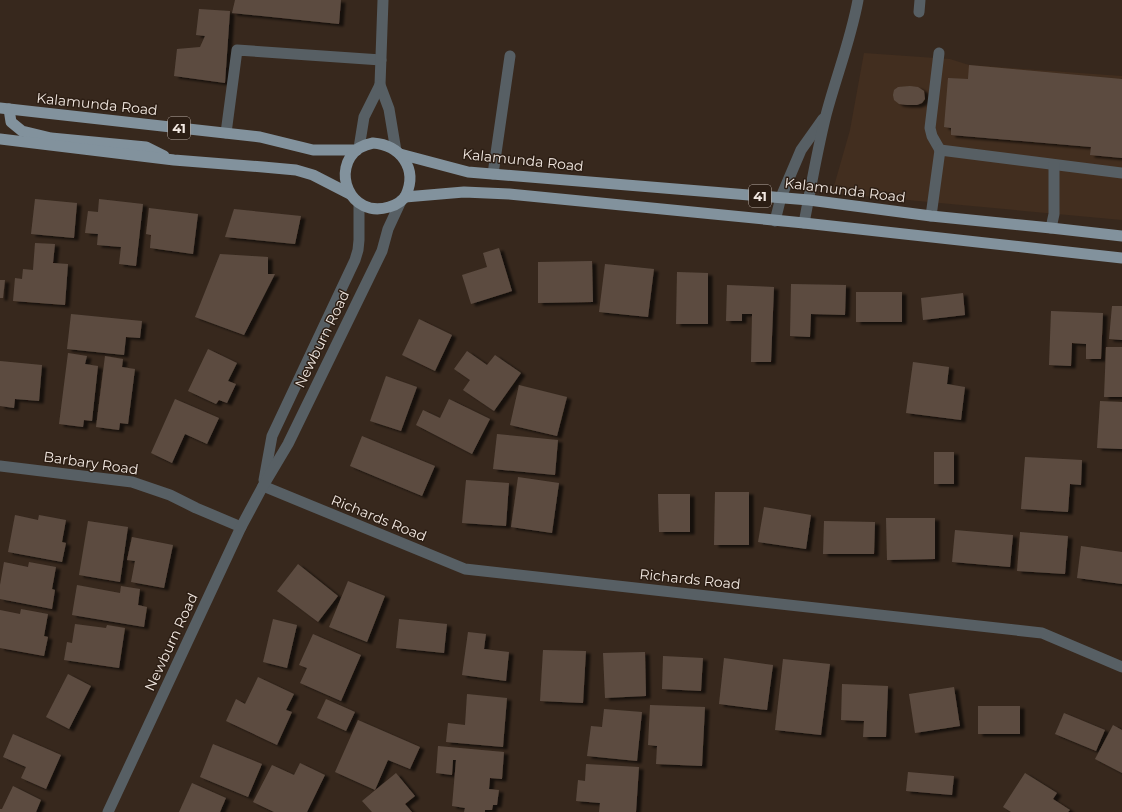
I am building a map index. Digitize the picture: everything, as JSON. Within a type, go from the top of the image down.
[{"type":"main road","name":"Kalamunda Road","points":[[4,109],[260,137],[313,150],[356,150],[373,143],[377,143],[389,146],[398,152],[468,172],[809,200],[931,216],[1122,236]]},
{"type":"main road","points":[[4,109],[11,122],[22,131],[51,138],[146,147],[174,160]]},
{"type":"main road","name":"41","points":[[0,139],[174,160],[296,170],[313,175],[350,194],[359,204],[370,209],[387,208],[395,205],[403,199],[464,192],[502,194],[804,223],[1122,258]]},
{"type":"main road","points":[[350,194],[345,173],[348,163],[356,150]]},
{"type":"main road","points":[[398,152],[407,165],[410,181],[403,199]]},
{"type":"street","points":[[383,0],[380,85],[389,109],[398,152]]},
{"type":"street","points":[[804,223],[826,116],[852,29],[858,0]]},
{"type":"street","points":[[919,12],[920,0]]},
{"type":"street","points":[[226,133],[237,50],[381,60]]},
{"type":"street","points":[[931,216],[940,150],[932,136],[930,128],[939,53]]},
{"type":"street","points":[[493,174],[510,56]]},
{"type":"street","points":[[356,150],[364,117],[380,85]]},
{"type":"street","points":[[775,221],[781,198],[801,150],[826,116]]},
{"type":"street","points":[[940,150],[1122,173]]},
{"type":"street","points":[[1051,228],[1054,214],[1054,165]]},
{"type":"street","name":"Newburn Road","points":[[108,812],[241,527],[292,437],[382,250],[388,229],[403,199]]},
{"type":"street","name":"Newburn Road","points":[[263,486],[272,436],[355,260],[358,250],[359,204]]},
{"type":"street","name":"Barbary Road","points":[[0,466],[132,482],[170,495],[241,527]]},
{"type":"street","name":"Richards Road","points":[[263,486],[465,569],[1042,633],[1122,667]]},
{"type":"shaded area","points":[[864,53],[950,59],[969,65],[1122,76],[1122,220],[832,193],[850,130]]},
{"type":"building","points":[[235,0],[341,0],[339,24],[232,13]]},
{"type":"building","points":[[199,9],[230,11],[225,83],[174,76],[177,49],[200,47],[205,36],[196,35]]},
{"type":"building","points":[[969,65],[1122,79],[1122,158],[1090,155],[1091,147],[951,135],[951,128],[944,127],[948,78],[968,79]]},
{"type":"building","points":[[898,87],[918,87],[924,91],[925,99],[922,103],[917,105],[907,105],[899,104],[894,100],[894,90]]},
{"type":"building","points":[[35,199],[77,203],[74,238],[31,234]]},
{"type":"building","points":[[99,199],[143,204],[136,266],[119,264],[121,247],[97,245],[98,234],[85,233],[88,211],[98,212]]},
{"type":"building","points":[[149,208],[198,214],[193,254],[150,248],[151,235],[146,234]]},
{"type":"building","points":[[234,209],[301,216],[295,244],[225,237]]},
{"type":"building","points":[[35,243],[55,244],[53,263],[68,264],[65,305],[13,301],[15,278],[22,279],[23,269],[33,270]]},
{"type":"building","points":[[499,248],[512,291],[471,304],[462,275],[487,267],[483,253]]},
{"type":"building","points":[[220,254],[268,257],[268,274],[275,274],[244,335],[195,317]]},
{"type":"building","points":[[592,261],[593,302],[538,303],[538,262]]},
{"type":"building","points":[[605,264],[654,269],[648,317],[599,312]]},
{"type":"building","points":[[677,272],[708,273],[708,324],[676,324]]},
{"type":"building","points":[[0,280],[5,280],[3,298],[0,298]]},
{"type":"building","points":[[791,284],[846,285],[845,315],[811,314],[810,337],[790,336]]},
{"type":"building","points":[[727,285],[774,287],[771,362],[751,362],[752,314],[742,314],[742,321],[726,321]]},
{"type":"building","points":[[856,292],[902,292],[902,322],[856,322]]},
{"type":"building","points":[[963,293],[965,315],[923,320],[921,298]]},
{"type":"building","points":[[1112,306],[1122,306],[1122,340],[1109,339]]},
{"type":"building","points":[[1051,311],[1103,313],[1101,359],[1086,359],[1086,344],[1072,343],[1071,366],[1049,365]]},
{"type":"building","points":[[71,314],[142,321],[140,338],[126,337],[124,355],[67,349]]},
{"type":"building","points":[[419,319],[452,335],[435,371],[402,355]]},
{"type":"building","points":[[1106,347],[1122,347],[1122,397],[1104,397]]},
{"type":"building","points":[[208,349],[237,363],[228,381],[236,384],[227,403],[219,400],[216,404],[188,391]]},
{"type":"building","points":[[467,351],[487,365],[495,355],[521,373],[494,411],[463,390],[470,380],[454,369]]},
{"type":"building","points":[[68,353],[87,356],[85,364],[98,366],[92,421],[84,420],[83,427],[59,424]]},
{"type":"building","points":[[105,356],[123,359],[122,367],[135,369],[128,424],[120,423],[119,430],[96,427]]},
{"type":"building","points":[[0,361],[42,365],[39,401],[15,399],[14,408],[0,406]]},
{"type":"building","points":[[913,362],[949,367],[947,384],[965,387],[961,420],[906,413]]},
{"type":"building","points":[[386,376],[417,387],[401,431],[370,421]]},
{"type":"building","points":[[519,385],[567,397],[557,436],[510,425]]},
{"type":"building","points":[[175,399],[219,418],[207,444],[185,434],[172,463],[151,453]]},
{"type":"building","points":[[449,399],[490,419],[472,454],[416,425],[423,410],[440,418]]},
{"type":"building","points":[[1100,401],[1122,402],[1122,449],[1097,448]]},
{"type":"building","points":[[497,434],[558,440],[555,475],[493,469]]},
{"type":"building","points":[[362,436],[435,466],[422,496],[350,466]]},
{"type":"building","points":[[934,452],[954,452],[954,484],[934,484]]},
{"type":"building","points":[[1025,457],[1082,460],[1081,485],[1070,484],[1068,512],[1021,509]]},
{"type":"building","points":[[518,477],[559,483],[552,533],[511,527]]},
{"type":"building","points":[[466,480],[509,483],[506,526],[462,523]]},
{"type":"building","points":[[715,492],[749,492],[749,545],[714,545]]},
{"type":"building","points":[[658,494],[690,494],[690,532],[659,532]]},
{"type":"building","points":[[764,507],[811,515],[806,549],[758,542]]},
{"type":"building","points":[[15,515],[38,520],[39,515],[66,520],[62,542],[66,543],[62,562],[8,552]]},
{"type":"building","points":[[886,518],[935,518],[935,559],[887,560]]},
{"type":"building","points":[[88,521],[128,527],[120,582],[79,575]]},
{"type":"building","points":[[824,521],[875,522],[874,554],[823,554]]},
{"type":"building","points":[[955,530],[1013,535],[1010,567],[952,562]]},
{"type":"building","points":[[1020,532],[1068,536],[1065,574],[1017,571]]},
{"type":"building","points":[[132,537],[173,545],[164,588],[131,582],[135,561],[127,560]]},
{"type":"building","points":[[1081,546],[1122,552],[1122,584],[1077,578]]},
{"type":"building","points":[[4,562],[28,567],[29,562],[56,567],[52,589],[55,590],[52,609],[0,599],[0,585]]},
{"type":"building","points":[[298,564],[338,596],[318,622],[277,591]]},
{"type":"building","points":[[348,581],[385,596],[367,642],[329,627]]},
{"type":"building","points":[[77,585],[120,593],[121,586],[140,589],[138,605],[147,607],[144,627],[72,615]]},
{"type":"building","points":[[21,609],[48,614],[44,636],[48,637],[44,656],[0,648],[0,610],[20,614]]},
{"type":"building","points":[[273,619],[297,625],[287,668],[263,662]]},
{"type":"building","points":[[399,619],[447,624],[444,653],[396,648]]},
{"type":"building","points":[[75,624],[106,628],[107,625],[125,628],[119,668],[64,660],[67,642],[72,643]]},
{"type":"building","points":[[468,632],[486,634],[484,649],[509,652],[506,681],[462,675]]},
{"type":"building","points":[[313,634],[361,655],[341,701],[300,683],[307,668],[299,665]]},
{"type":"building","points":[[543,650],[586,651],[583,703],[540,701]]},
{"type":"building","points":[[645,652],[646,696],[605,698],[603,653]]},
{"type":"building","points":[[663,656],[703,658],[701,691],[662,689]]},
{"type":"building","points":[[724,658],[773,665],[767,710],[719,704]]},
{"type":"building","points":[[783,659],[830,664],[821,735],[775,730]]},
{"type":"building","points":[[68,674],[91,686],[69,729],[46,717]]},
{"type":"building","points":[[258,677],[294,694],[286,710],[292,712],[277,745],[226,721],[236,699],[245,704]]},
{"type":"building","points":[[842,684],[888,686],[886,737],[863,737],[864,721],[841,720]]},
{"type":"building","points":[[954,687],[960,726],[915,733],[909,694]]},
{"type":"building","points":[[467,694],[507,698],[503,747],[446,742],[448,723],[465,725]]},
{"type":"building","points":[[326,699],[355,712],[346,731],[317,718]]},
{"type":"building","points":[[650,705],[705,707],[702,766],[656,764],[657,746],[648,745]]},
{"type":"building","points":[[978,706],[1020,706],[1020,734],[978,734]]},
{"type":"building","points":[[604,709],[642,712],[637,761],[587,756],[591,726],[602,727]]},
{"type":"building","points":[[1064,713],[1105,730],[1096,751],[1055,734]]},
{"type":"building","points":[[358,720],[420,747],[410,769],[388,760],[375,790],[335,772]]},
{"type":"building","points":[[1113,725],[1122,730],[1122,773],[1095,759]]},
{"type":"building","points":[[13,734],[61,755],[46,789],[21,778],[26,767],[3,757]]},
{"type":"building","points":[[213,744],[262,764],[248,797],[200,777]]},
{"type":"building","points":[[438,746],[504,752],[502,779],[490,778],[489,789],[499,790],[497,805],[493,805],[492,810],[485,810],[485,812],[464,812],[465,808],[452,806],[456,760],[453,760],[452,775],[436,773]]},
{"type":"building","points":[[300,763],[325,775],[307,812],[274,812],[253,802],[272,765],[294,775]]},
{"type":"building","points":[[586,764],[639,767],[636,812],[599,812],[600,803],[576,801],[578,780],[585,781]]},
{"type":"building","points":[[908,772],[954,776],[952,795],[906,791]]},
{"type":"building","points":[[396,773],[415,796],[405,804],[412,812],[372,812],[362,801]]},
{"type":"building","points":[[1025,773],[1057,793],[1053,799],[1070,810],[1068,812],[1011,812],[1003,807]]},
{"type":"building","points":[[192,783],[226,798],[220,812],[179,812]]},
{"type":"building","points":[[13,786],[41,800],[36,812],[0,812],[0,809],[2,809]]}]
